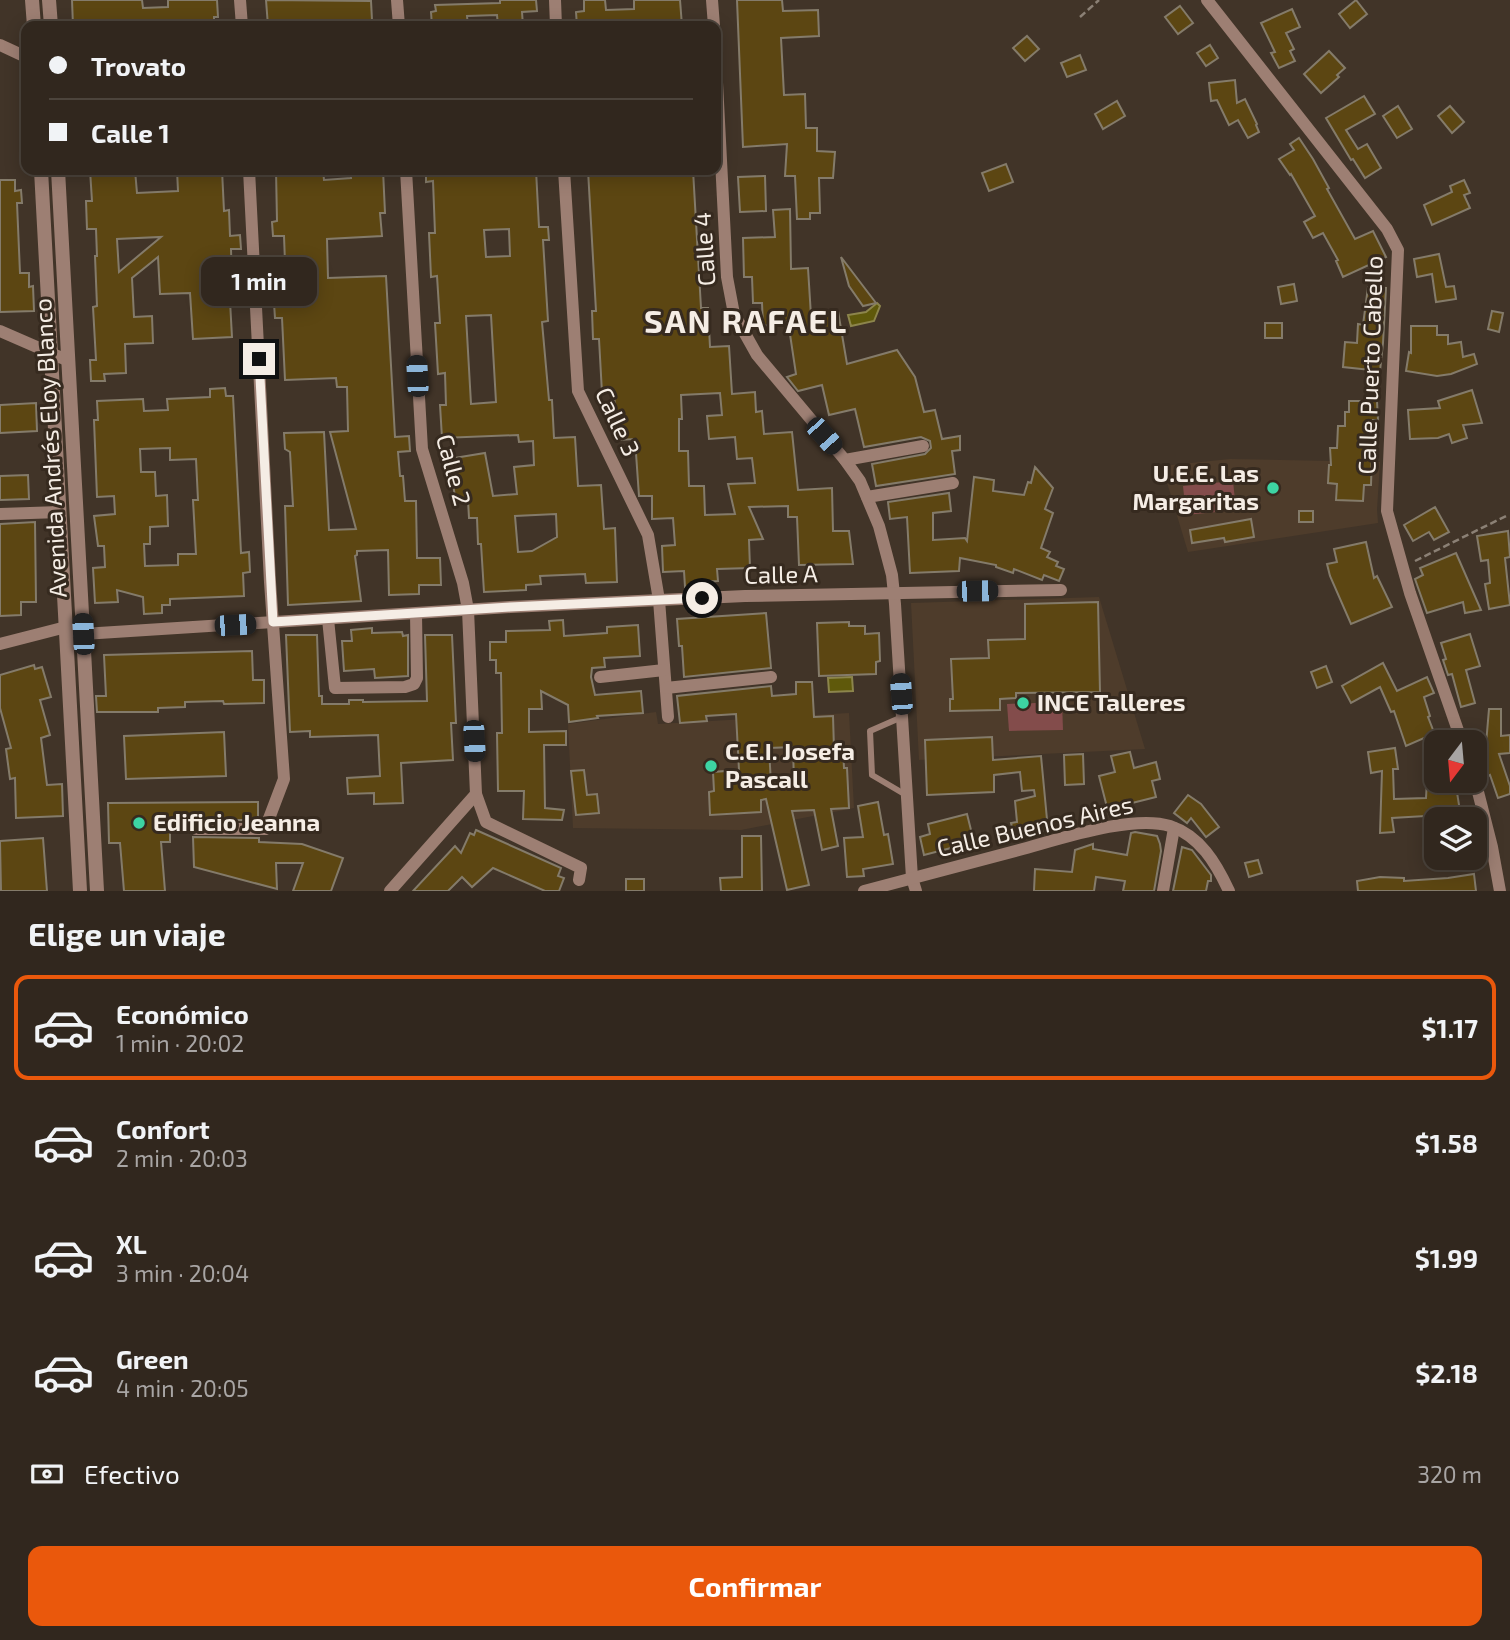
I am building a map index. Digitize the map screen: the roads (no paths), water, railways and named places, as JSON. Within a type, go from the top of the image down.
[{"type":"street","points":[[32,0],[34,21]]},
{"type":"street","points":[[49,0],[51,21]]},
{"type":"street","points":[[240,0],[242,21]]},
{"type":"street","points":[[397,0],[398,21]]},
{"type":"street","points":[[555,0],[556,21]]},
{"type":"street","points":[[712,0],[714,21]]},
{"type":"street","name":"Calle Puerto Cabello","points":[[1207,0],[1270,77],[1395,243],[1399,264],[1387,506],[1403,567],[1458,730]]},
{"type":"street","points":[[0,45],[21,55]]},
{"type":"street","name":"Calle 4","points":[[721,160],[727,277],[734,314],[763,362],[845,460],[867,497],[879,526],[889,563],[894,593],[914,884]]},
{"type":"street","name":"Avenida Andrés Eloy Blanco","points":[[41,175],[80,891]]},
{"type":"street","name":"Avenida Andrés Eloy Blanco","points":[[58,175],[97,891]]},
{"type":"street","points":[[196,830],[265,829],[284,779],[249,175]]},
{"type":"street","name":"Calle 2","points":[[406,175],[422,449],[463,583],[468,610],[476,794]]},
{"type":"street","name":"Calle 3","points":[[564,175],[578,391],[648,535],[659,600],[668,717]]},
{"type":"street","points":[[0,331],[69,361]]},
{"type":"street","points":[[845,460],[923,446]]},
{"type":"street","points":[[867,497],[953,483]]},
{"type":"street","points":[[0,514],[60,512]]},
{"type":"street","name":"Calle A","points":[[83,634],[659,600],[1061,590]]},
{"type":"street","points":[[328,619],[335,688],[405,687],[414,684],[417,678],[416,614]]},
{"type":"street","points":[[0,644],[66,627],[83,634]]},
{"type":"street","points":[[600,677],[664,670]]},
{"type":"street","points":[[666,688],[771,677]]},
{"type":"street","points":[[1478,793],[1500,891]]},
{"type":"street","points":[[476,794],[485,822],[581,868],[579,880]]},
{"type":"street","points":[[390,891],[476,794]]},
{"type":"street","name":"Calle Buenos Aires","points":[[864,891],[914,884],[1097,831],[1152,822],[1190,836],[1214,862],[1229,891]]},
{"type":"street","points":[[1163,891],[1174,828]]},
{"type":"lane","points":[[902,716],[870,731],[872,775],[907,796]]},
{"type":"place","name":"U.E.E. Las Margaritas","points":[[1273,488]]},
{"type":"place","name":"INCE Talleres","points":[[1023,703]]},
{"type":"place","name":"C.E.I. Josefa Pascall","points":[[711,766]]},
{"type":"place","name":"Edificio Jeanna","points":[[139,823]]},
{"type":"district","name":"SAN RAFAEL","points":[[746,322]]}]
